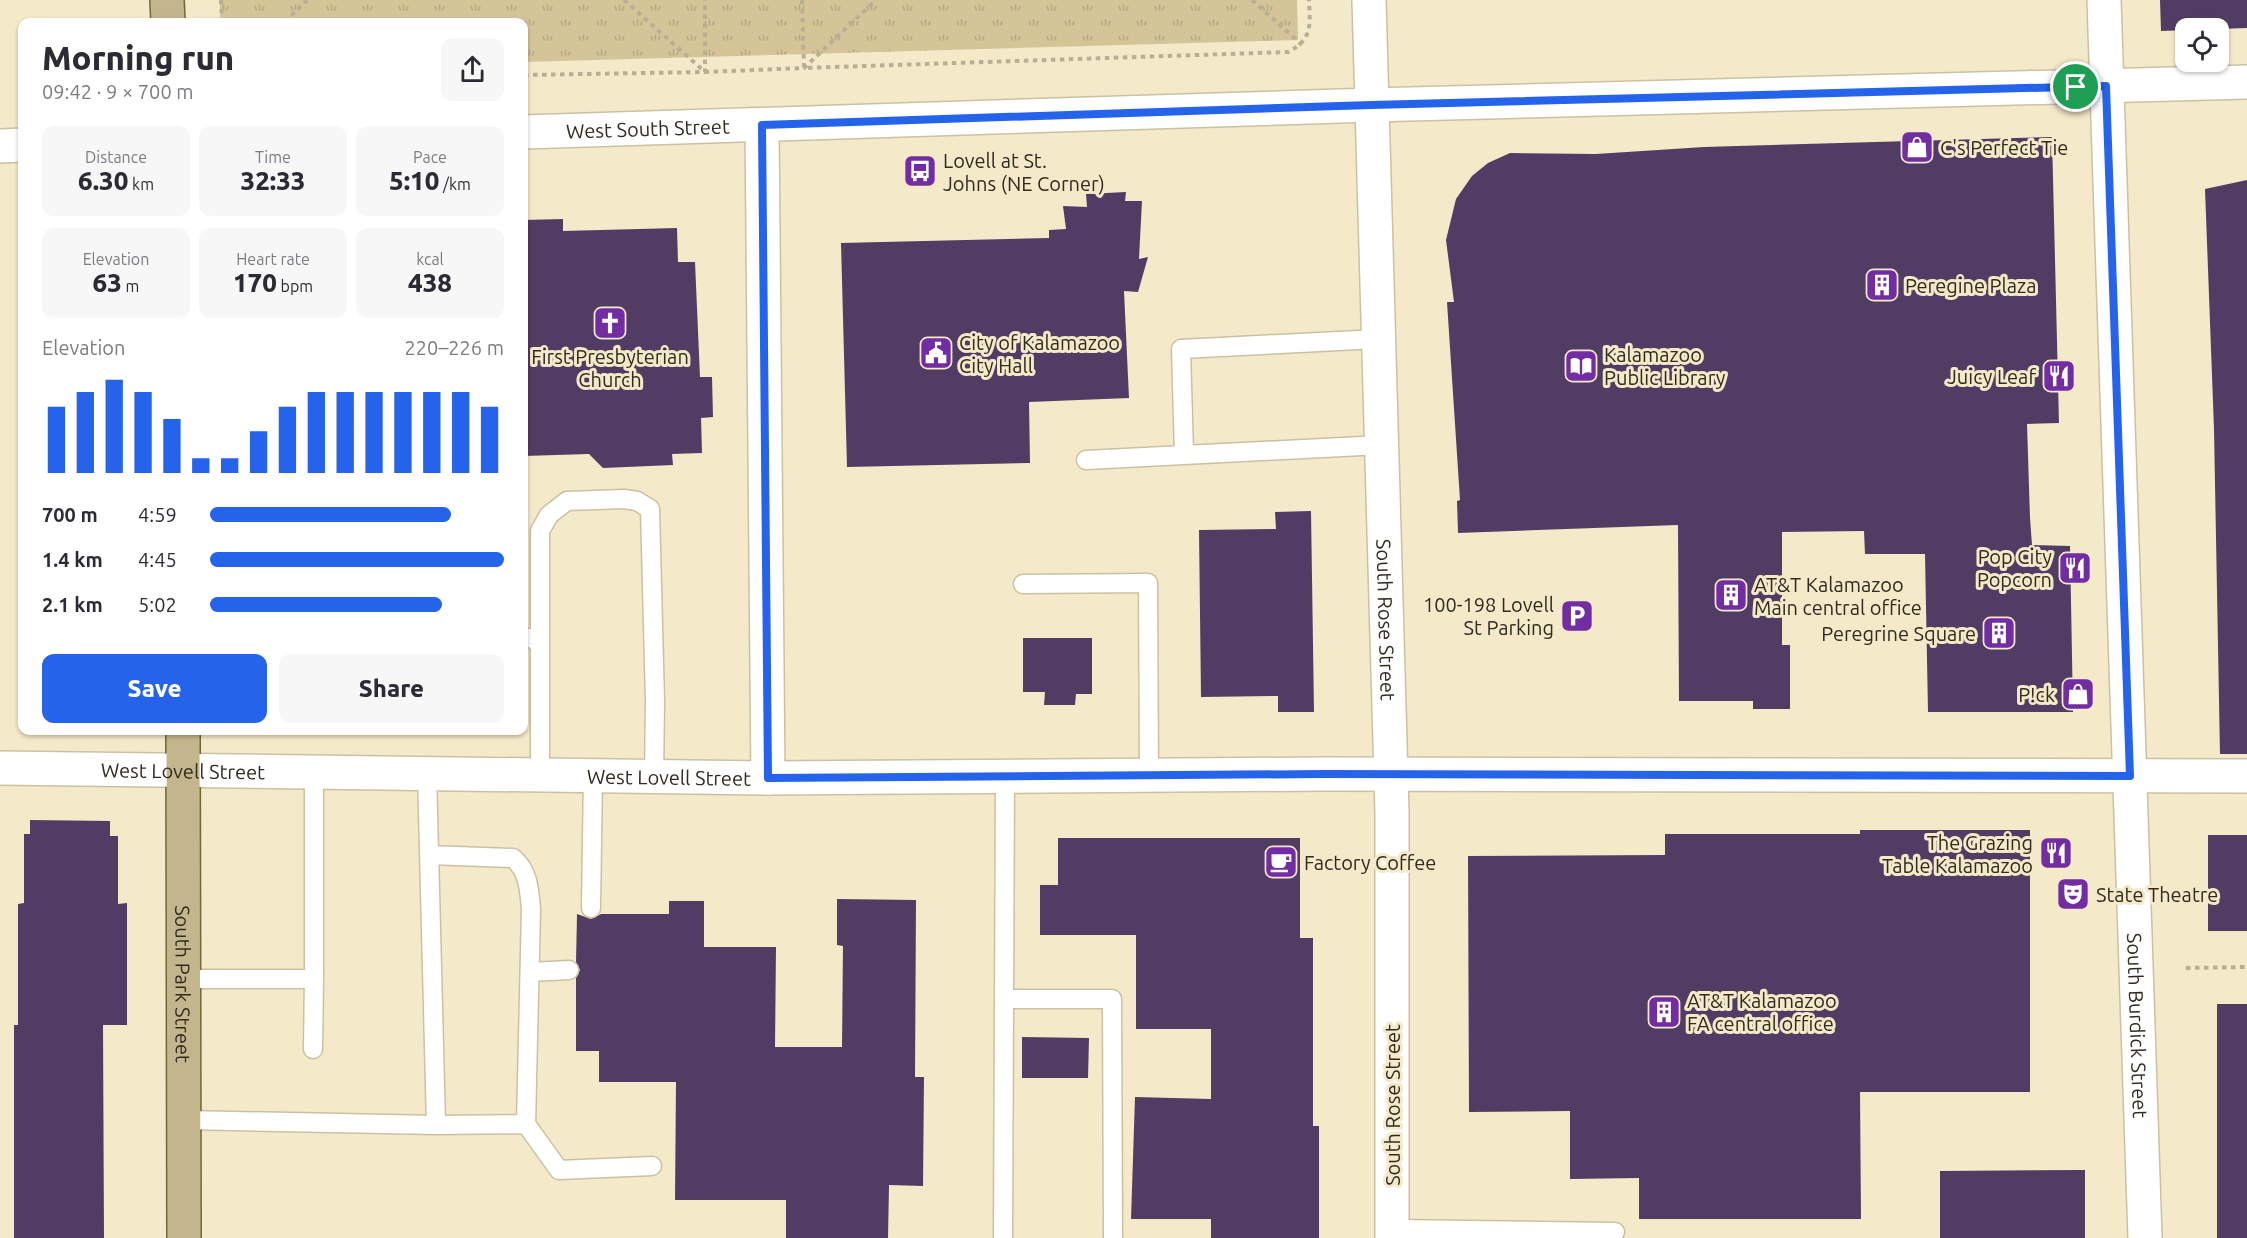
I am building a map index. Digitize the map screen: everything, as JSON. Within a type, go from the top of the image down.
[{"type":"main road","points":[[167,0],[168,18]]},
{"type":"main road","name":"South Park Street","points":[[183,735],[184,1238]]},
{"type":"street","name":"South Rose Street","points":[[1369,0],[1390,774],[1392,1233]]},
{"type":"street","name":"South Burdick Street","points":[[2104,0],[2145,1238]]},
{"type":"street","name":"West South Street","points":[[528,132],[1371,105],[2247,82]]},
{"type":"street","points":[[762,125],[768,778]]},
{"type":"street","points":[[0,146],[18,145]]},
{"type":"street","name":"West Lovell Street","points":[[0,768],[540,773],[768,778],[1390,774],[2247,776]]},
{"type":"lane","points":[[1184,454],[1181,349],[1378,339]]},
{"type":"lane","points":[[1086,460],[1381,445]]},
{"type":"lane","points":[[540,773],[532,642],[540,531],[549,515],[567,501],[624,499],[637,501],[650,509],[655,702],[654,776]]},
{"type":"lane","points":[[1023,584],[1148,583],[1149,775]]},
{"type":"lane","points":[[313,1049],[314,771]]},
{"type":"lane","points":[[427,773],[436,1125]]},
{"type":"lane","points":[[591,909],[593,774]]},
{"type":"lane","points":[[1003,1238],[1005,776]]},
{"type":"lane","points":[[429,855],[513,858],[522,866],[529,880],[531,909],[526,1124],[560,1170],[652,1166]]},
{"type":"lane","points":[[530,972],[569,970]]},
{"type":"lane","points":[[184,979],[314,979]]},
{"type":"lane","points":[[1004,999],[1112,999],[1113,1238]]},
{"type":"lane","points":[[185,1120],[436,1125],[526,1124]]},
{"type":"lane","points":[[1392,1233],[1615,1232]]},
{"type":"path","points":[[221,0],[222,18]]},
{"type":"path","points":[[289,18],[307,0]]},
{"type":"path","points":[[624,0],[705,72]]},
{"type":"path","points":[[705,0],[705,72]]},
{"type":"path","points":[[802,0],[804,68]]},
{"type":"path","points":[[804,68],[876,0]]},
{"type":"path","points":[[1252,0],[1302,45]]},
{"type":"path","points":[[528,75],[705,72],[1288,52],[1302,45],[1310,27],[1309,0]]},
{"type":"path","points":[[2186,968],[2247,967]]},
{"type":"green space","points":[[220,0],[1297,0],[1298,40],[528,62],[528,18],[220,18]]},
{"type":"building","points":[[2160,0],[2247,0],[2247,28],[2229,29],[2229,18],[2175,18],[2175,31],[2161,31]]},
{"type":"building","points":[[2052,137],[2059,423],[2027,424],[2030,518],[2032,545],[2070,546],[2073,712],[1928,712],[1925,554],[1865,554],[1864,531],[1782,532],[1782,645],[1790,645],[1790,709],[1753,709],[1753,701],[1679,701],[1678,525],[1458,533],[1457,501],[1460,500],[1447,302],[1454,302],[1446,240],[1456,199],[1472,176],[1488,163],[1510,153],[1596,154],[1704,147]]},
{"type":"building","points":[[2247,180],[2247,754],[2220,754],[2214,429],[2205,189]]},
{"type":"building","name":"City of Kalamazoo City Hall","points":[[1126,192],[1125,201],[1142,201],[1139,259],[1148,257],[1138,292],[1124,291],[1129,398],[1029,402],[1030,463],[847,467],[841,243],[1049,238],[1049,230],[1066,229],[1063,206],[1087,207],[1086,194]]},
{"type":"building","name":"First Presbyterian Church","points":[[563,219],[563,231],[677,228],[678,262],[695,262],[700,377],[712,377],[713,417],[701,418],[702,453],[672,454],[673,465],[603,468],[589,454],[528,456],[528,220]]},
{"type":"building","points":[[1311,511],[1314,712],[1278,712],[1278,696],[1201,697],[1199,530],[1276,529],[1275,512]]},
{"type":"building","points":[[1023,638],[1092,638],[1092,694],[1076,694],[1075,705],[1044,705],[1045,692],[1023,692]]},
{"type":"building","points":[[30,820],[110,821],[110,836],[118,836],[118,904],[127,903],[127,1025],[103,1025],[104,1238],[14,1238],[14,1025],[18,1025],[18,904],[24,903],[24,834],[30,834]]},
{"type":"building","name":"AT&T Kalamazoo FA central office","points":[[1860,830],[2030,830],[2030,1092],[1860,1092],[1861,1219],[1639,1219],[1639,1178],[1570,1179],[1570,1111],[1469,1112],[1468,856],[1665,855],[1665,834],[1860,834]]},
{"type":"building","points":[[2208,835],[2247,835],[2247,931],[2208,931]]},
{"type":"building","points":[[1058,838],[1300,838],[1300,938],[1313,938],[1313,1126],[1319,1126],[1319,1238],[1211,1238],[1211,1219],[1131,1219],[1135,1097],[1211,1099],[1211,1029],[1136,1029],[1136,935],[1040,935],[1040,885],[1058,885]]},
{"type":"building","points":[[837,899],[916,900],[915,1077],[924,1077],[923,1186],[889,1185],[888,1238],[786,1238],[786,1200],[675,1200],[676,1082],[599,1082],[599,1051],[576,1051],[576,978],[580,970],[576,962],[577,914],[591,919],[601,914],[669,914],[669,901],[704,901],[704,947],[776,947],[775,1047],[842,1047],[843,946],[837,945]]},
{"type":"building","points":[[2217,1004],[2247,1004],[2247,1238],[2217,1238]]},
{"type":"building","points":[[1022,1037],[1089,1038],[1088,1078],[1022,1078]]},
{"type":"building","points":[[2085,1170],[2085,1238],[1940,1238],[1940,1171]]},
{"type":"place","name":"C's Perfect Tie","points":[[1917,147]]},
{"type":"place","name":"Lovell at St. Johns (NE Corner)","points":[[920,171]]},
{"type":"place","name":"Peregine Plaza","points":[[1882,285]]},
{"type":"place","name":"First Presbyterian Church","points":[[610,323]]},
{"type":"place","name":"City of Kalamazoo City Hall","points":[[936,353]]},
{"type":"place","name":"Kalamazoo Public Library","points":[[1581,366]]},
{"type":"place","name":"Juicy Leaf","points":[[2059,376]]},
{"type":"place","name":"Pop City Popcorn","points":[[2075,568]]},
{"type":"place","name":"AT&T Kalamazoo Main central office","points":[[1731,595]]},
{"type":"place","name":"100-198 Lovell St Parking","points":[[1577,616]]},
{"type":"place","name":"Peregrine Square","points":[[1999,633]]},
{"type":"place","name":"P!ck","points":[[2078,694]]},
{"type":"place","name":"The Grazing Table Kalamazoo","points":[[2056,853]]},
{"type":"place","name":"Factory Coffee","points":[[1281,862]]},
{"type":"place","name":"State Theatre","points":[[2073,894]]},
{"type":"place","name":"AT&T Kalamazoo FA central office","points":[[1664,1012]]},
{"type":"route","points":[[2106,86],[2130,776],[1324,774],[768,778],[762,125],[1371,105],[2076,87],[2106,86]]}]
